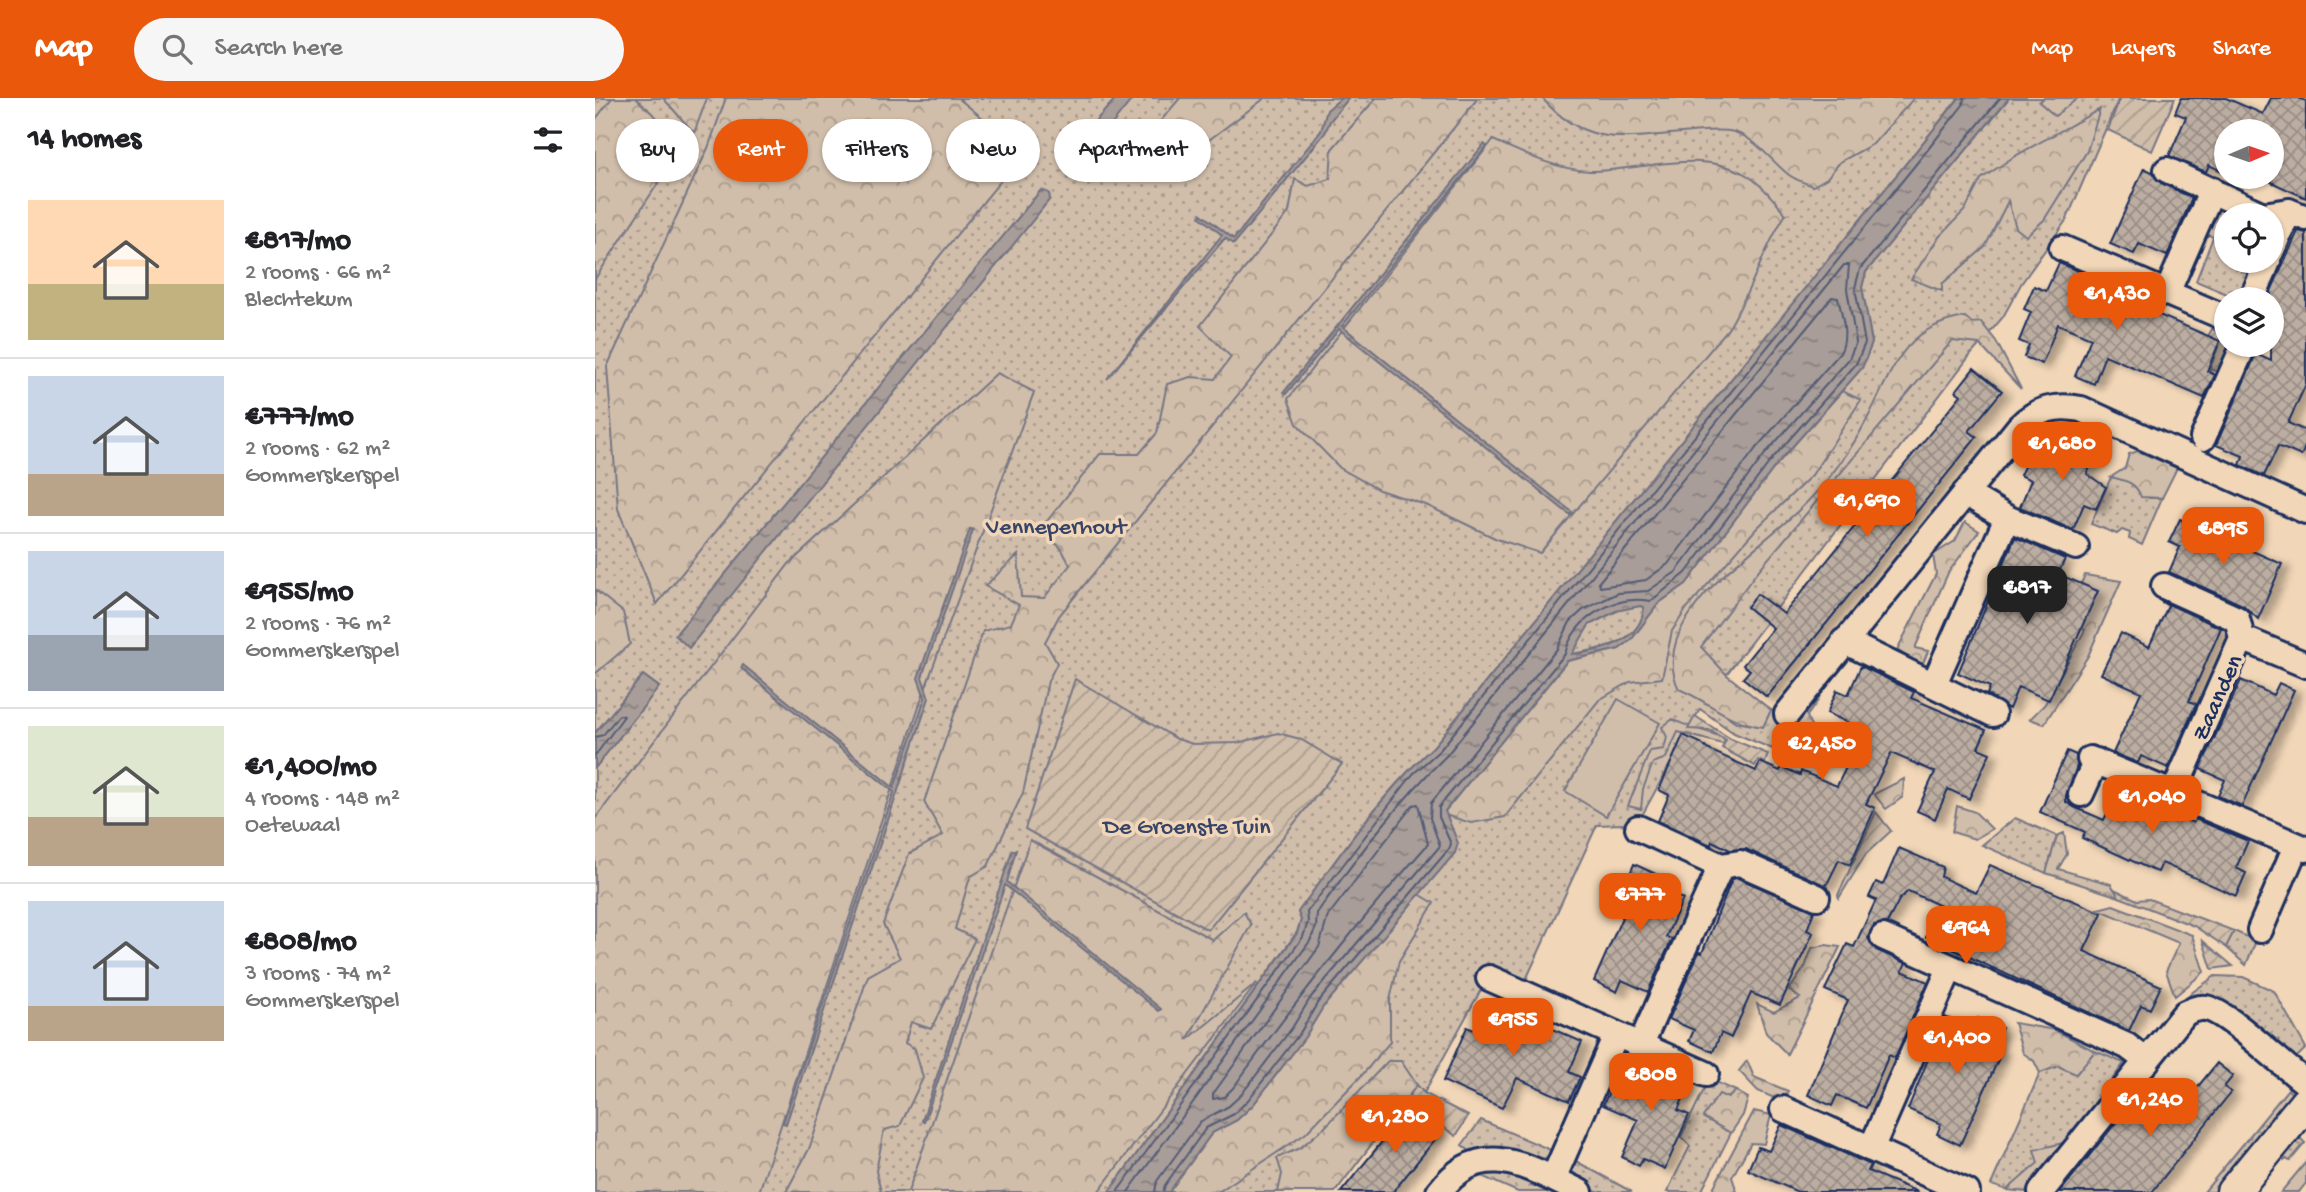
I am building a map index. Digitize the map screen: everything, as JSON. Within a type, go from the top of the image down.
[{"type":"street","points":[[2167,170],[2263,215],[2297,214]]},
{"type":"street","points":[[2167,293],[2212,190]]},
{"type":"street","points":[[2284,233],[2297,214]]},
{"type":"street","points":[[2062,248],[2214,313]]},
{"type":"street","points":[[2203,438],[2239,357]]},
{"type":"street","points":[[1787,714],[2025,421],[2044,409],[2065,407],[2087,412],[2306,511]]},
{"type":"street","points":[[1965,493],[2007,518],[2076,547]]},
{"type":"street","points":[[1934,684],[2007,518]]},
{"type":"street","name":"Zaanden","points":[[2164,586],[2237,619],[2242,638],[2173,794]]},
{"type":"street","name":"Zaanden","points":[[2242,638],[2306,665]]},
{"type":"street","points":[[1844,641],[1993,714]]},
{"type":"street","points":[[2081,794],[2093,760],[2301,847],[2260,930]]},
{"type":"street","points":[[1638,828],[1721,866],[1740,863],[1817,897]]},
{"type":"street","points":[[1640,1046],[1721,866]]},
{"type":"street","points":[[1883,937],[2127,1046],[2147,1061]]},
{"type":"street","points":[[1871,1149],[1950,968]]},
{"type":"street","points":[[1489,978],[1706,1074]]},
{"type":"street","points":[[2041,1192],[2185,1013],[2203,1008],[2227,1018],[2306,1083]]},
{"type":"street","points":[[1553,1180],[1616,1035]]},
{"type":"street","points":[[2233,1192],[2306,1103]]},
{"type":"street","points":[[1783,1109],[1967,1192]]},
{"type":"street","points":[[1439,1192],[1465,1167],[1490,1159],[1514,1162],[1580,1192]]},
{"type":"green space","name":"Venneperhout","points":[[595,98],[1959,98],[1434,746],[1396,784],[1362,825],[1298,912],[1301,920],[1297,932],[1109,1192],[595,1192],[595,768],[659,687],[643,675],[595,733]]},
{"type":"green space","points":[[612,98],[636,98],[658,119],[616,119],[616,182],[659,182],[595,279],[595,120]]},
{"type":"green space","points":[[663,98],[707,98],[699,120],[682,119]]},
{"type":"green space","points":[[726,98],[958,98],[984,119],[946,119],[946,182],[1000,182],[657,604],[618,509],[607,367],[692,182],[699,182],[699,168],[713,134],[713,182],[808,182],[808,119],[718,119]]},
{"type":"green space","points":[[1180,98],[1265,98],[1211,138],[1211,119],[1162,119]]},
{"type":"green space","points":[[1376,98],[1478,98],[1059,616],[1045,642],[1057,663],[1048,681],[1023,793],[988,866],[970,877],[955,929],[975,939],[931,1029],[911,1022],[905,1043],[915,1049],[923,1078],[900,1126],[884,1130],[876,1171],[881,1192],[786,1192],[809,1149],[868,976],[900,958],[883,924],[909,854],[943,835],[924,802],[983,631],[1011,624],[1019,605],[985,586],[1018,555],[1021,597],[1044,598],[1070,565],[1061,548],[1040,530],[1100,454],[1139,454],[1157,433],[1167,384],[1191,377],[1215,379],[1231,357],[1200,326],[1289,212],[1295,179],[1308,186],[1330,179],[1332,149]]},
{"type":"green space","points":[[1542,98],[1914,98],[1873,144],[1840,162],[1827,178],[1813,186],[1789,175],[1757,145],[1734,132],[1713,130],[1629,137],[1593,133],[1559,115]]},
{"type":"green space","points":[[2009,98],[2119,98],[2067,219],[2021,284],[2003,317],[1969,357],[1706,701],[1736,722],[1763,727],[1771,710],[1789,720],[1785,754],[1734,733],[1700,709],[1633,832],[1623,824],[1597,825],[1524,984],[1494,966],[1424,1093],[1417,1085],[1335,1192],[1169,1192],[1311,1029],[1445,811],[1697,571],[1777,464],[1862,368],[1872,343],[1862,287],[1866,272]]},
{"type":"green space","points":[[2044,98],[2078,98],[2055,116],[2039,102]]},
{"type":"green space","points":[[2120,98],[2175,98],[2152,151],[2108,130]]},
{"type":"green space","points":[[2100,109],[2087,151],[2044,220],[2026,236],[2016,228],[2008,201],[1985,247],[1942,284],[1942,291],[1911,279],[1939,237],[1965,210],[1981,179],[2015,156]]},
{"type":"green space","points":[[1493,140],[1540,160],[1578,170],[1609,170],[1691,162],[1730,167],[1759,184],[1786,214],[1728,329],[1540,553],[1497,539],[1426,505],[1379,490],[1340,468],[1297,424],[1288,399]]},
{"type":"green space","points":[[2214,208],[2214,273],[2245,273],[2254,277],[2250,287],[2214,289],[2196,281],[2213,237],[2203,232]]},
{"type":"green space","points":[[1965,317],[1972,323],[1981,322],[1996,341],[2021,389],[1979,344],[1952,341],[1757,572],[1701,647],[1727,675],[1771,710],[1763,727],[1728,716],[1679,689],[1673,670],[1674,650],[1685,622],[1702,598],[1730,569],[1795,514],[1840,464],[1892,370],[1912,342],[1943,322]]},
{"type":"green space","points":[[2212,329],[2214,330],[2214,339],[2208,336]]},
{"type":"green space","points":[[2214,357],[2230,357],[2222,374],[2210,369]]},
{"type":"green space","points":[[997,373],[1034,392],[922,697],[759,1192],[595,1192],[595,819],[789,564]]},
{"type":"green space","points":[[1842,391],[1861,400],[1812,475],[1756,529],[1687,608],[1672,631],[1662,678],[1630,682],[1599,700],[1505,817],[1471,823],[1445,815],[1445,811],[1567,661],[1619,649],[1631,640],[1659,603],[1686,584],[1777,464]]},
{"type":"green space","points":[[2138,451],[2177,468],[2162,498],[2141,497],[2133,485],[2111,477],[2125,468],[2129,454]]},
{"type":"green space","points":[[2111,477],[2128,481],[2149,498],[2162,498],[2142,545],[2129,539],[2130,533],[2122,530],[2117,534],[2091,524]]},
{"type":"green space","points":[[1965,522],[1979,531],[1948,573],[1915,648],[1928,651],[1922,666],[1897,650],[1936,574],[1933,555],[1955,541]]},
{"type":"green space","points":[[2085,575],[2121,581],[2088,656],[2044,724],[2030,719],[2045,704],[2085,630],[2064,619]]},
{"type":"green space","points":[[595,590],[623,612],[630,644],[595,674]]},
{"type":"green space","points":[[1644,607],[1641,619],[1636,629],[1627,637],[1606,647],[1571,654],[1589,625],[1623,608]]},
{"type":"green space","name":"De Groenste Tuin","points":[[1075,679],[1177,739],[1193,744],[1237,743],[1278,733],[1300,739],[1342,764],[1208,930],[1025,829]]},
{"type":"green space","points":[[1813,693],[1819,699],[1807,716],[1826,765],[1785,754],[1789,720]]},
{"type":"green space","points":[[1618,699],[1660,723],[1606,816],[1565,791]]},
{"type":"green space","points":[[1695,716],[1731,739],[1768,754],[1765,763],[1758,760],[1755,766],[1722,748],[1726,740],[1709,730],[1688,729]]},
{"type":"green space","points":[[1673,719],[1727,740],[1722,744],[1678,732],[1666,758],[1653,763],[1643,789],[1641,809],[1628,806],[1650,751],[1664,749],[1667,737],[1662,727]]},
{"type":"green space","points":[[1904,779],[1903,797],[1886,809],[1874,794]]},
{"type":"green space","points":[[1957,806],[1975,812],[1992,829],[1975,839],[1952,832]]},
{"type":"green space","points":[[1876,812],[1891,831],[1866,854],[1839,898],[1838,895]]},
{"type":"green space","points":[[2015,818],[2057,836],[2046,873],[1982,845]]},
{"type":"green space","points":[[2064,833],[2067,854],[2058,869],[2111,884],[2119,897],[2046,873],[2057,836]]},
{"type":"green space","points":[[1030,840],[1213,940],[1244,912],[1251,925],[1187,1040],[1257,983],[1098,1192],[908,1192]]},
{"type":"green space","points":[[2114,889],[2137,900],[2149,899],[2234,931],[2226,947],[2194,926],[2119,897]]},
{"type":"green space","points":[[1419,894],[1434,903],[1399,961],[1390,1000],[1390,1042],[1305,1134],[1218,1192],[1169,1192],[1212,1133],[1237,1120],[1253,1105],[1305,1037],[1323,1007]]},
{"type":"green space","points":[[2113,905],[2192,935],[2204,972],[2175,996],[2166,971],[2179,943],[2098,909]]},
{"type":"green space","points":[[2234,931],[2256,941],[2246,965],[2226,947]]},
{"type":"green space","points":[[2203,941],[2233,966],[2212,969]]},
{"type":"green space","points":[[1826,945],[1840,947],[1787,1054],[1766,1033],[1757,1004],[1774,1012],[1800,998],[1789,990],[1805,967],[1812,948]]},
{"type":"green space","points":[[2215,976],[2243,977],[2274,991],[2306,1048],[2294,1060],[2176,1004]]},
{"type":"green space","points":[[2014,1023],[2055,1030],[2095,1051],[2076,1074],[2058,1066],[2040,1073],[2034,1061],[2023,1053]]},
{"type":"green space","points":[[2095,1051],[2124,1063],[2067,1142],[2007,1190],[1991,1185],[2040,1073],[2058,1066],[2076,1074]]},
{"type":"green space","points":[[1388,1061],[1401,1061],[1417,1085],[1335,1192],[1278,1192],[1282,1174],[1277,1158],[1300,1148],[1325,1127]]},
{"type":"green space","points":[[1747,1061],[1754,1077],[1788,1091],[1783,1102],[1758,1091],[1739,1071]]},
{"type":"green space","points":[[1709,1079],[1736,1091],[1704,1118],[1731,1133],[1701,1192],[1667,1192],[1690,1146],[1681,1137]]},
{"type":"green space","points":[[1417,1085],[1424,1093],[1468,1116],[1456,1136],[1406,1100]]},
{"type":"green space","points":[[2288,1089],[2295,1099],[2220,1192],[2204,1192]]},
{"type":"green space","points":[[1736,1091],[1748,1098],[1743,1115],[1731,1133],[1703,1117],[1719,1094],[1728,1098]]},
{"type":"green space","points":[[1754,1111],[1771,1115],[1764,1144],[1751,1143],[1732,1177],[1737,1192],[1711,1192]]},
{"type":"green space","points":[[1481,1120],[1553,1151],[1542,1161],[1471,1152],[1462,1145]]},
{"type":"green space","points":[[2298,1136],[2305,1143],[2290,1161],[2284,1161],[2280,1158]]},
{"type":"green space","points":[[2067,1142],[2025,1192],[2007,1190],[2038,1163],[2034,1150]]},
{"type":"green space","points":[[1572,1159],[1632,1192],[1597,1192],[1574,1182]]},
{"type":"green space","points":[[2306,1162],[2306,1183],[2299,1192],[2281,1192]]},
{"type":"green space","points":[[1484,1171],[1503,1171],[1549,1192],[1518,1192],[1479,1175]]},
{"type":"water","points":[[1116,98],[1133,98],[1116,119],[1097,119]]},
{"type":"water","points":[[1341,98],[1349,98],[1330,121],[1325,133],[1234,244],[1225,238],[1107,379],[1222,235],[1200,217],[1201,214],[1234,239],[1321,131],[1327,110]]},
{"type":"water","points":[[1959,98],[2009,98],[1866,272],[1862,287],[1872,343],[1862,368],[1777,464],[1686,584],[1659,603],[1631,640],[1619,649],[1567,661],[1445,811],[1458,843],[1455,853],[1323,1007],[1305,1037],[1253,1105],[1237,1120],[1212,1133],[1169,1192],[1109,1192],[1297,933],[1301,920],[1298,912],[1330,868],[1379,804],[1434,746]],"holes":[[[1644,607],[1636,629],[1628,637],[1595,651],[1572,654],[1589,625],[1616,611]]]},
{"type":"water","points":[[1484,144],[1487,146],[1342,326],[1572,512],[1570,515],[1339,329],[1286,394],[1284,392]]},
{"type":"water","points":[[1041,190],[1049,193],[1050,199],[689,648],[675,635]]},
{"type":"water","points":[[970,529],[973,530],[922,677],[929,698],[786,1124],[783,1123],[894,792],[741,668],[743,665],[894,788],[925,698],[918,678]]},
{"type":"water","points":[[643,675],[659,687],[595,768],[595,733]]},
{"type":"water","points":[[1016,850],[1007,882],[1161,1009],[1159,1011],[1005,885],[924,1122],[922,1121],[1012,851]]},
{"type":"building","points":[[2181,98],[2226,98],[2263,114],[2271,98],[2299,98],[2306,101],[2306,198],[2284,188],[2284,119],[2214,119],[2214,167],[2209,165],[2206,172],[2169,156],[2186,117],[2175,113]]},
{"type":"building","points":[[2144,168],[2152,172],[2161,183],[2192,198],[2167,256],[2139,244],[2134,254],[2110,244]]},
{"type":"building","points":[[2298,231],[2306,233],[2306,384],[2288,423],[2306,431],[2306,445],[2301,456],[2278,446],[2264,476],[2240,465],[2243,456],[2216,445],[2255,357],[2271,361],[2271,357],[2284,357],[2284,287],[2273,287],[2279,273],[2284,273],[2284,262]]},
{"type":"building","points":[[2059,263],[2148,301],[2145,309],[2214,338],[2214,355],[2207,371],[2215,375],[2204,398],[2105,355],[2094,384],[2075,376],[2091,338],[2058,324],[2042,364],[2024,357],[2029,345],[2019,341],[2031,312],[2024,309],[2034,286],[2046,291]]},
{"type":"building","points":[[1974,368],[2002,391],[1969,431],[1977,437],[1767,697],[1743,678],[1750,670],[1743,665],[1773,628],[1747,607],[1757,594],[1784,614],[1961,395],[1956,391]]},
{"type":"building","points":[[2063,431],[2099,447],[2087,474],[2106,487],[2096,509],[2084,504],[2073,530],[2020,507],[2031,480],[2020,475],[2031,452],[2049,460]]},
{"type":"building","points":[[2180,519],[2282,564],[2258,619],[2243,605],[2169,572],[2180,547],[2169,542]]},
{"type":"building","points":[[2015,537],[2065,559],[2058,574],[2098,591],[2049,700],[2018,687],[2009,709],[1987,694],[1990,687],[1958,673]]},
{"type":"building","points":[[2157,599],[2221,628],[2189,701],[2196,704],[2168,768],[2141,756],[2138,763],[2113,753],[2141,692],[2101,674],[2121,633],[2149,647],[2168,606]]},
{"type":"building","points":[[1861,666],[1914,692],[1911,698],[1986,730],[1978,748],[1990,753],[1969,799],[1948,789],[1935,819],[1917,811],[1935,772],[1891,753],[1866,804],[1875,808],[1850,865],[1839,860],[1826,886],[1746,849],[1730,850],[1712,841],[1711,845],[1658,821],[1669,795],[1659,790],[1683,735],[1756,771],[1760,762],[1780,771],[1782,767],[1800,775],[1801,771],[1837,786],[1864,730],[1827,713],[1837,690],[1848,695]]},
{"type":"building","points":[[2241,680],[2273,695],[2279,683],[2294,690],[2242,806],[2218,796],[2225,780],[2200,769]]},
{"type":"building","points":[[2067,751],[2076,755],[2077,766],[2066,795],[2066,802],[2074,807],[2104,820],[2118,789],[2193,823],[2195,819],[2248,841],[2236,868],[2246,873],[2236,896],[2162,863],[2158,872],[2152,870],[2082,838],[2085,832],[2040,812]]},
{"type":"building","points":[[1899,848],[1943,867],[1941,877],[1976,893],[1990,865],[2102,913],[2084,951],[2161,986],[2150,1009],[2141,1005],[2129,1031],[1926,937],[1941,906],[1908,891],[1899,900],[1887,923],[1874,925],[1868,938],[1876,950],[1906,963],[1902,971],[1928,982],[1895,1058],[1889,1055],[1866,1108],[1837,1095],[1832,1106],[1808,1095],[1848,1000],[1825,990],[1847,944],[1854,947],[1876,900],[1869,897],[1876,882],[1883,885]]},
{"type":"building","points":[[1634,864],[1658,875],[1653,886],[1683,899],[1666,937],[1672,939],[1648,992],[1622,980],[1617,992],[1594,981],[1627,906],[1618,902]]},
{"type":"building","points":[[1738,878],[1814,911],[1807,930],[1813,933],[1780,1005],[1751,993],[1731,1038],[1721,1033],[1713,1052],[1689,1041],[1694,1030],[1669,1019],[1699,952],[1702,953],[1732,879]]},
{"type":"building","points":[[1492,1002],[1582,1042],[1569,1072],[1580,1077],[1569,1101],[1517,1078],[1502,1108],[1443,1081],[1467,1027],[1479,1032]]},
{"type":"building","points":[[1945,1017],[1973,1029],[1978,1018],[2002,1028],[1993,1048],[2002,1051],[1960,1145],[1937,1134],[1941,1124],[1908,1109]]},
{"type":"building","points":[[1636,1060],[1690,1083],[1678,1110],[1689,1115],[1665,1169],[1643,1159],[1639,1166],[1622,1157],[1638,1120],[1603,1105],[1614,1081],[1625,1086]]},
{"type":"building","points":[[2217,1063],[2233,1076],[2224,1087],[2231,1092],[2152,1192],[2060,1192],[2149,1081],[2184,1104]]},
{"type":"building","points":[[1411,1106],[1442,1131],[1393,1192],[1341,1192]]},
{"type":"building","points":[[1781,1125],[1871,1165],[1868,1171],[1918,1192],[1798,1192],[1748,1170],[1758,1147],[1769,1151]]}]
